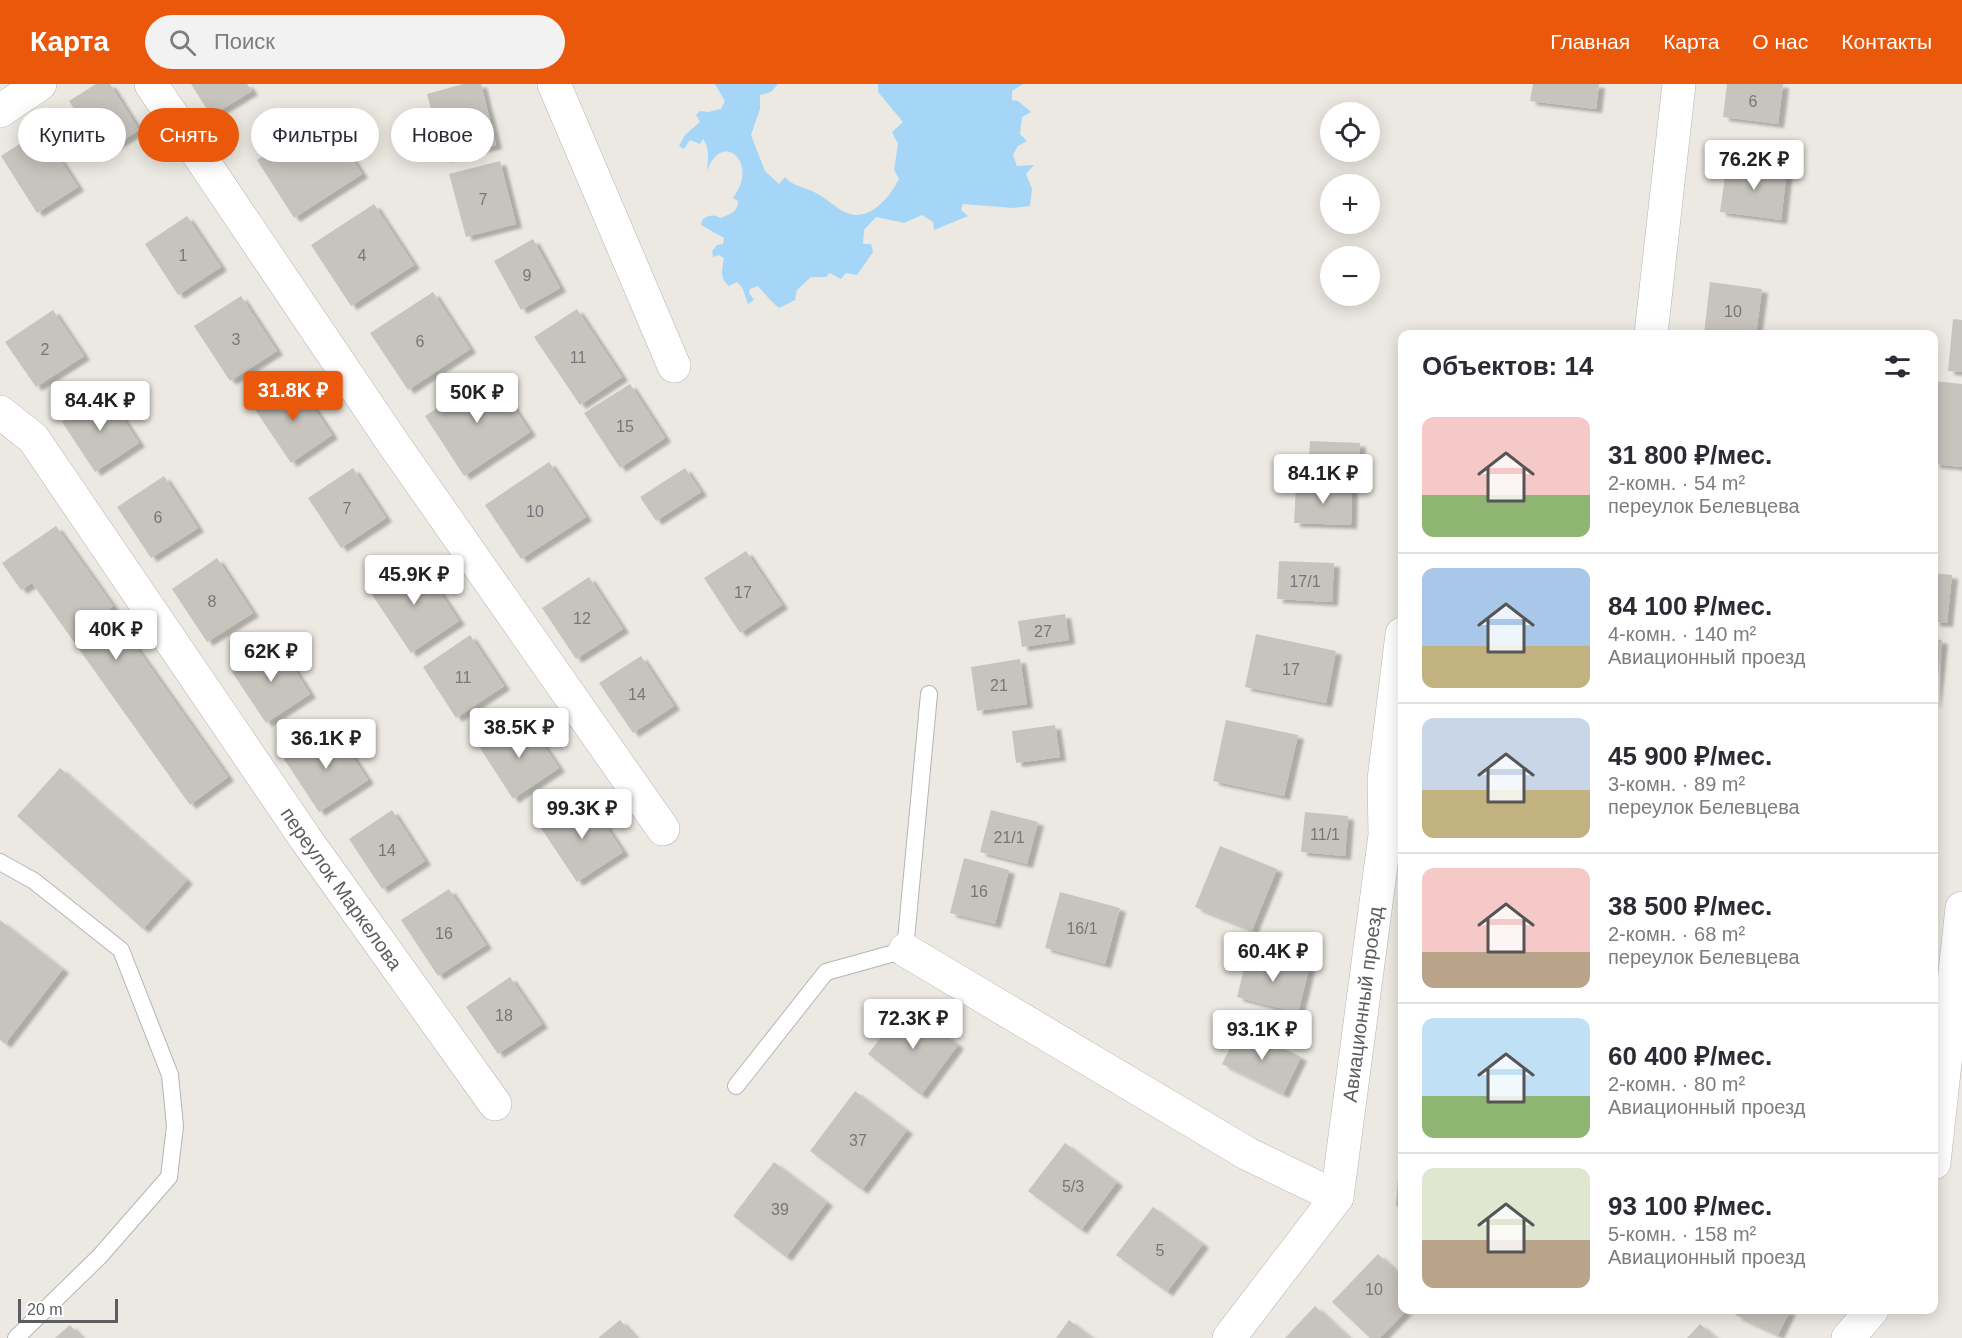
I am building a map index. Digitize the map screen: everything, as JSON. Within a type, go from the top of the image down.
[{"type":"street","points":[[0,111],[40,84]]},
{"type":"street","points":[[151,84],[393,443],[663,829]]},
{"type":"street","points":[[554,84],[674,366]]},
{"type":"street","points":[[1651,330],[1678,84]]},
{"type":"street","name":"переулок Маркелова","points":[[0,412],[33,438],[305,838],[495,1104]]},
{"type":"street","name":"Авиационный проезд","points":[[1229,1338],[1337,1197],[1394,836],[1384,780],[1398,666]]},
{"type":"street","points":[[1938,906],[1962,909],[1938,1127]]},
{"type":"street","points":[[904,950],[1248,1154],[1337,1197]]},
{"type":"street","points":[[1848,1338],[1869,1314]]},
{"type":"lane","points":[[736,1086],[826,972],[904,950],[929,694]]},
{"type":"lane","points":[[0,862],[34,881],[121,950],[170,1075],[176,1126],[169,1177],[100,1256],[16,1338]]},
{"type":"water","points":[[715,84],[778,84],[771,92],[760,95],[760,109],[751,135],[765,171],[779,184],[785,177],[795,185],[818,194],[841,210],[854,215],[870,212],[877,207],[899,179],[894,170],[898,144],[892,132],[903,122],[878,92],[878,84],[1023,84],[1012,91],[1012,100],[1018,101],[1031,112],[1022,117],[1020,134],[1027,141],[1018,146],[1013,155],[1017,166],[1034,165],[1026,174],[1032,189],[1030,206],[1013,208],[963,204],[961,210],[968,216],[934,230],[933,222],[922,215],[904,223],[876,217],[864,230],[863,244],[871,244],[873,252],[857,275],[846,273],[841,279],[830,273],[826,277],[811,277],[797,290],[795,300],[779,308],[758,286],[750,289],[749,293],[754,300],[748,304],[742,287],[737,282],[729,286],[724,280],[722,273],[724,258],[719,255],[713,257],[712,251],[717,245],[723,244],[724,238],[701,225],[702,220],[707,217],[721,218],[737,208],[738,201],[733,198],[740,185],[741,163],[729,152],[721,153],[714,159],[707,171],[708,150],[703,139],[700,144],[690,140],[684,149],[679,146],[685,135],[700,122],[696,115],[700,111],[721,109],[725,101]]},
{"type":"building","points":[[96,84],[110,84],[125,108],[74,108],[69,101]]},
{"type":"building","points":[[191,84],[247,84],[252,91],[224,108],[206,108]]},
{"type":"building","points":[[463,84],[481,84],[487,108],[431,108],[427,94]]},
{"type":"building","points":[[1533,84],[1599,84],[1596,109],[1530,101]]},
{"type":"building","points":[[1727,84],[1783,84],[1778,124],[1723,117]]},
{"type":"building","points":[[126,109],[138,128],[126,138]]},
{"type":"building","points":[[18,145],[18,162],[62,162],[78,187],[37,213],[1,156]]},
{"type":"building","points":[[500,161],[516,224],[466,237],[449,174]]},
{"type":"building","points":[[258,162],[354,162],[362,174],[294,218]]},
{"type":"building","points":[[1727,162],[1787,170],[1781,220],[1720,212]]},
{"type":"building","points":[[374,204],[414,265],[351,306],[311,245]]},
{"type":"building","points":[[187,216],[221,267],[178,295],[145,244]]},
{"type":"building","points":[[533,239],[560,288],[521,310],[494,261]]},
{"type":"building","points":[[1710,282],[1762,289],[1757,330],[1704,330]]},
{"type":"building","points":[[433,292],[470,349],[408,390],[370,333]]},
{"type":"building","points":[[241,296],[277,351],[230,381],[194,326]]},
{"type":"building","points":[[577,309],[622,377],[580,405],[534,337]]},
{"type":"building","points":[[53,310],[84,356],[36,387],[5,342]]},
{"type":"building","points":[[1953,319],[1962,320],[1962,372],[1948,371]]},
{"type":"building","points":[[491,373],[530,432],[464,476],[425,416]]},
{"type":"building","points":[[296,381],[332,435],[291,463],[254,408]]},
{"type":"building","points":[[1938,381],[1962,384],[1962,467],[1938,464]]},
{"type":"building","points":[[630,384],[665,438],[620,468],[584,413]]},
{"type":"building","points":[[106,393],[139,443],[95,472],[62,422]]},
{"type":"building","points":[[1310,441],[1360,443],[1358,478],[1308,476]]},
{"type":"building","points":[[549,462],[586,517],[521,559],[485,505]]},
{"type":"building","points":[[353,468],[386,518],[341,548],[308,498]]},
{"type":"building","points":[[685,468],[701,492],[656,521],[640,497]]},
{"type":"building","points":[[164,476],[198,528],[151,558],[117,507]]},
{"type":"building","points":[[1296,485],[1352,487],[1351,525],[1294,523]]},
{"type":"building","points":[[56,526],[113,606],[109,609],[228,777],[190,805],[32,583],[21,590],[2,563]]},
{"type":"building","points":[[746,551],[782,605],[740,633],[704,578]]},
{"type":"building","points":[[217,558],[253,613],[207,642],[172,589]]},
{"type":"building","points":[[417,558],[459,621],[411,653],[369,590]]},
{"type":"building","points":[[1279,561],[1334,563],[1332,602],[1277,599]]},
{"type":"building","points":[[1938,573],[1952,575],[1947,623],[1938,622]]},
{"type":"building","points":[[589,577],[623,629],[576,659],[542,608]]},
{"type":"building","points":[[1065,614],[1069,640],[1022,647],[1018,621]]},
{"type":"building","points":[[1256,634],[1336,651],[1326,703],[1245,687]]},
{"type":"building","points":[[470,635],[504,686],[456,718],[423,667]]},
{"type":"building","points":[[1938,640],[1942,640],[1938,677]]},
{"type":"building","points":[[277,642],[310,694],[266,723],[232,672]]},
{"type":"building","points":[[641,656],[674,706],[633,733],[599,683]]},
{"type":"building","points":[[1020,659],[1027,704],[977,711],[971,667]]},
{"type":"building","points":[[526,719],[559,768],[513,799],[480,748]]},
{"type":"building","points":[[1226,720],[1298,735],[1284,796],[1213,781]]},
{"type":"building","points":[[1055,725],[1060,757],[1016,763],[1012,731]]},
{"type":"building","points":[[333,727],[368,780],[319,812],[284,759]]},
{"type":"building","points":[[60,768],[187,880],[143,929],[17,816]]},
{"type":"building","points":[[587,797],[623,852],[577,882],[541,828]]},
{"type":"building","points":[[392,810],[425,861],[382,889],[349,839]]},
{"type":"building","points":[[991,810],[1038,822],[1027,864],[980,852]]},
{"type":"building","points":[[1305,812],[1348,816],[1345,856],[1301,852]]},
{"type":"building","points":[[1220,846],[1277,869],[1252,930],[1195,907]]},
{"type":"building","points":[[964,858],[1009,870],[995,924],[950,913]]},
{"type":"building","points":[[449,889],[486,945],[438,976],[401,920]]},
{"type":"building","points":[[1060,892],[1120,908],[1105,964],[1045,948]]},
{"type":"building","points":[[0,920],[63,969],[5,1044],[0,1040]]},
{"type":"building","points":[[1248,953],[1309,968],[1298,1013],[1237,997]]},
{"type":"building","points":[[510,977],[542,1024],[498,1054],[466,1007]]},
{"type":"building","points":[[905,1006],[958,1045],[921,1095],[868,1054]]},
{"type":"building","points":[[1240,1028],[1301,1057],[1283,1094],[1222,1064]]},
{"type":"building","points":[[855,1091],[907,1130],[862,1190],[810,1151]]},
{"type":"building","points":[[1065,1143],[1117,1182],[1081,1230],[1028,1191]]},
{"type":"building","points":[[774,1162],[827,1202],[786,1257],[733,1216]]},
{"type":"building","points":[[1398,1178],[1398,1206],[1396,1206]]},
{"type":"building","points":[[1153,1207],[1203,1244],[1167,1292],[1116,1255]]},
{"type":"building","points":[[1378,1254],[1398,1273],[1398,1314],[1403,1314],[1380,1338],[1370,1338],[1332,1302]]},
{"type":"building","points":[[1315,1306],[1349,1338],[1285,1338]]},
{"type":"building","points":[[1736,1314],[1788,1314],[1778,1335]]},
{"type":"building","points":[[620,1320],[636,1338],[598,1338]]},
{"type":"building","points":[[1069,1320],[1093,1338],[1056,1338]]},
{"type":"building","points":[[1700,1324],[1716,1338],[1687,1338]]},
{"type":"building","points":[[70,1325],[82,1338],[55,1338]]}]
